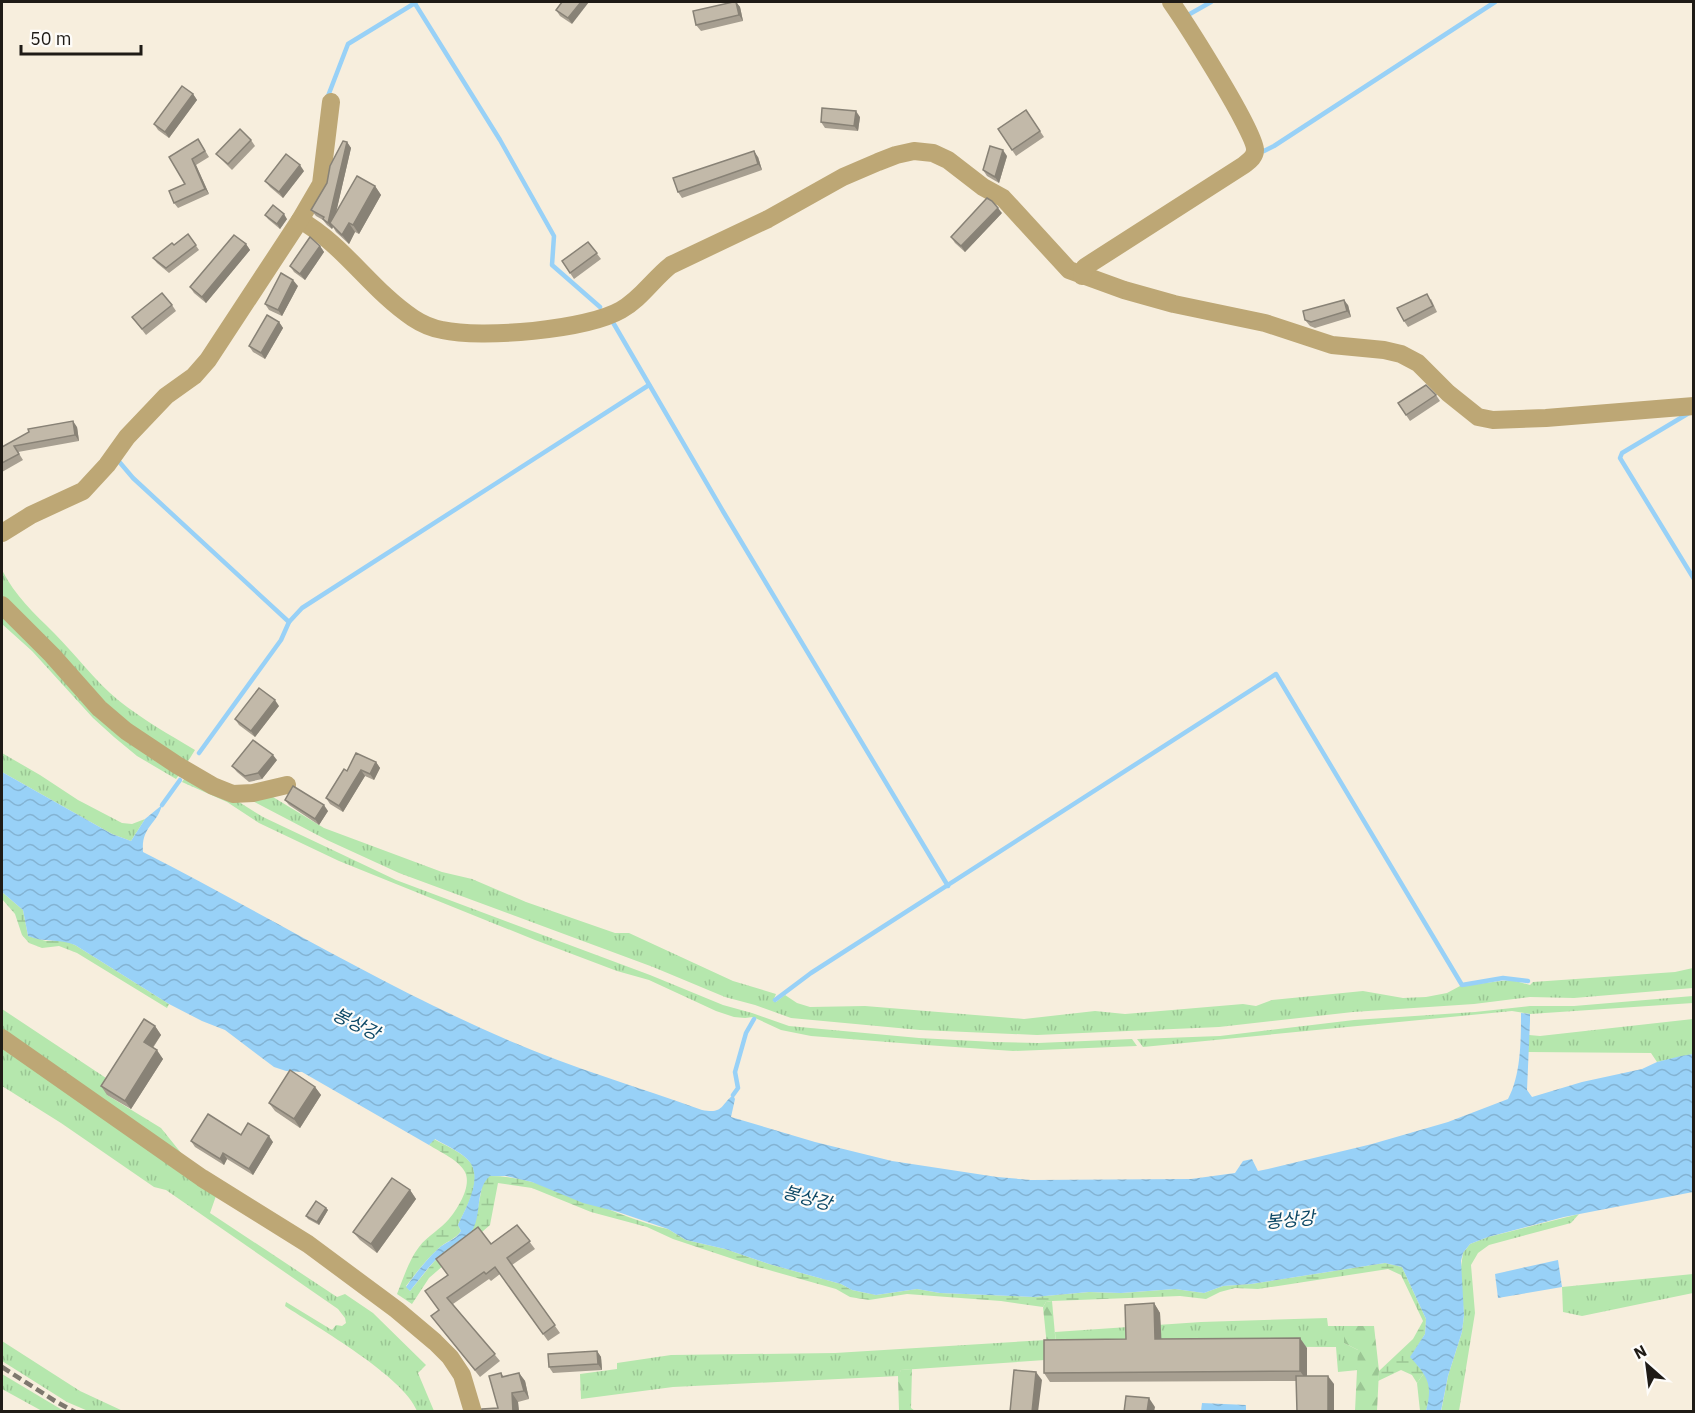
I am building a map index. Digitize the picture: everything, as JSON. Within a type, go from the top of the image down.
[{"type":"street","points":[[1082,276],[1085,267],[1244,165],[1254,155],[1256,149],[1246,126],[1171,2]]},
{"type":"street","points":[[2,533],[30,515],[83,491],[107,465],[127,437],[166,396],[194,375],[208,360],[321,184],[331,102]]},
{"type":"street","points":[[300,220],[325,237],[400,308],[425,326],[459,333],[530,330],[575,325],[619,312],[637,300],[671,265],[768,219],[843,177],[896,155],[914,151],[933,153],[948,160],[983,187],[1004,198],[1069,270],[1174,304],[1265,323],[1332,345],[1401,354],[1418,363],[1448,393],[1478,417],[1493,420],[1546,418],[1694,406]]},
{"type":"street","points":[[2,605],[99,708],[126,731],[177,765],[213,786],[233,794],[253,794],[287,785]]},
{"type":"street","points":[[2,1038],[202,1178],[308,1244],[397,1310],[450,1357],[462,1375],[473,1412]]},
{"type":"green space","points":[[2,570],[25,604],[109,692],[146,720],[195,750],[185,766],[127,728],[2,600]]},
{"type":"green space","points":[[2,609],[182,771],[176,779],[137,756],[93,718],[32,651],[2,624]]},
{"type":"green space","points":[[2,753],[78,800],[122,823],[132,824],[145,819],[131,841],[112,834],[2,772]]},
{"type":"green space","points":[[187,775],[231,797],[263,817],[396,880],[650,975],[723,1005],[789,1026],[919,1038],[994,1042],[1038,1043],[1132,1039],[1137,1046],[1013,1051],[926,1045],[811,1036],[781,1030],[753,1017],[734,1017],[649,980],[617,971],[535,940],[339,861],[259,823],[227,802],[182,782]]},
{"type":"green space","points":[[268,794],[324,828],[442,872],[472,879],[526,902],[615,933],[629,933],[733,981],[776,994],[773,1001],[776,1002],[785,995],[797,1003],[810,1007],[865,1006],[1024,1019],[1095,1011],[1125,1014],[1243,1004],[1256,1006],[1272,1000],[1363,991],[1403,998],[1426,997],[1447,993],[1460,986],[1501,981],[1512,980],[1530,985],[1533,982],[1675,972],[1693,968],[1693,988],[1574,998],[1530,997],[1474,1004],[1353,1012],[1219,1027],[1037,1035],[920,1030],[791,1018],[725,997],[653,967],[399,873],[327,840],[243,796]]},
{"type":"green space","points":[[2,892],[23,910],[28,936],[46,941],[63,940],[75,945],[169,1004],[167,1008],[77,953],[59,946],[42,948],[29,943],[22,935],[15,914],[2,899]]},
{"type":"green space","points":[[1693,996],[1693,1003],[1530,1014],[1512,1011],[1143,1047],[1137,1039],[1220,1036],[1354,1020]]},
{"type":"green space","points":[[2,1009],[109,1080],[107,1095],[161,1128],[190,1164],[2,1033]]},
{"type":"green space","points":[[1693,1019],[1693,1054],[1657,1062],[1651,1053],[1528,1052],[1529,1035],[1540,1036]]},
{"type":"green space","points":[[2,1048],[216,1196],[210,1213],[337,1297],[345,1294],[373,1313],[426,1365],[418,1373],[434,1411],[417,1411],[409,1397],[378,1368],[285,1306],[286,1302],[332,1330],[336,1325],[342,1326],[346,1323],[338,1309],[166,1190],[154,1187],[61,1123],[2,1086]]},
{"type":"green space","points":[[434,1139],[467,1159],[475,1174],[475,1183],[458,1225],[461,1231],[438,1249],[421,1267],[406,1286],[410,1291],[441,1255],[465,1239],[477,1213],[483,1181],[490,1176],[535,1182],[668,1229],[686,1240],[725,1249],[841,1284],[852,1290],[876,1295],[917,1289],[940,1293],[1034,1297],[1089,1292],[1121,1293],[1175,1289],[1204,1293],[1223,1286],[1251,1284],[1385,1263],[1402,1267],[1426,1319],[1425,1334],[1411,1357],[1424,1373],[1417,1383],[1412,1375],[1401,1370],[1378,1381],[1379,1371],[1413,1339],[1423,1321],[1401,1275],[1388,1269],[1258,1289],[1235,1288],[1206,1299],[1180,1296],[1052,1301],[1046,1302],[1043,1307],[1001,1301],[907,1294],[869,1300],[850,1297],[836,1289],[751,1265],[673,1239],[647,1227],[591,1212],[532,1188],[498,1183],[490,1225],[429,1278],[412,1304],[397,1294],[409,1264],[422,1243],[453,1214],[463,1197],[467,1184],[462,1168],[429,1145]]},
{"type":"green space","points":[[1579,1214],[1571,1223],[1489,1245],[1478,1253],[1471,1265],[1475,1313],[1459,1411],[1441,1412],[1448,1376],[1462,1332],[1464,1315],[1460,1274],[1463,1253],[1470,1244],[1488,1237]]},
{"type":"green space","points":[[1693,1274],[1693,1293],[1582,1316],[1563,1312],[1562,1287]]},
{"type":"green space","points":[[1052,1301],[1056,1346],[1047,1346],[1043,1307],[1046,1302]]},
{"type":"green space","points":[[1327,1318],[1328,1326],[1344,1326],[1344,1343],[1358,1350],[1358,1370],[1338,1372],[1336,1347],[1056,1346],[1055,1332],[1201,1322]]},
{"type":"green space","points":[[1344,1326],[1374,1326],[1379,1371],[1377,1411],[1355,1411],[1358,1350],[1344,1343]]},
{"type":"green space","points":[[1046,1340],[1045,1360],[901,1370],[899,1376],[673,1387],[581,1399],[580,1374],[617,1369],[617,1363],[671,1355],[835,1353]]},
{"type":"green space","points":[[2,1341],[80,1391],[123,1411],[88,1411],[67,1402],[2,1361]]},
{"type":"green space","points":[[912,1369],[911,1408],[915,1411],[899,1411],[898,1376],[901,1370]]},
{"type":"green space","points":[[1424,1373],[1428,1382],[1429,1396],[1426,1411],[1420,1411],[1417,1383]]},
{"type":"green space","points":[[2,1374],[64,1411],[42,1411],[2,1389]]},
{"type":"water","name":"봉상강","points":[[2,772],[112,834],[131,841],[145,819],[162,805],[144,836],[143,852],[371,974],[463,1020],[534,1051],[702,1110],[718,1110],[733,1095],[735,1099],[731,1117],[815,1142],[892,1161],[1031,1180],[1191,1179],[1235,1173],[1243,1161],[1252,1159],[1258,1171],[1372,1144],[1448,1122],[1508,1099],[1518,1069],[1521,1013],[1530,1014],[1527,1090],[1532,1097],[1693,1054],[1693,1192],[1564,1217],[1470,1244],[1463,1253],[1461,1261],[1464,1315],[1462,1332],[1448,1376],[1441,1411],[1426,1411],[1429,1387],[1425,1376],[1410,1357],[1425,1334],[1426,1319],[1402,1267],[1385,1263],[1251,1284],[1223,1286],[1204,1293],[1175,1289],[1121,1293],[1089,1292],[1034,1297],[940,1293],[917,1289],[876,1295],[852,1290],[841,1284],[725,1249],[686,1240],[668,1229],[583,1203],[532,1182],[506,1176],[490,1176],[482,1187],[476,1222],[471,1232],[440,1255],[410,1291],[406,1287],[425,1262],[461,1231],[458,1225],[474,1183],[472,1166],[467,1159],[435,1139],[429,1145],[302,1072],[286,1071],[274,1067],[225,1030],[169,1004],[75,945],[28,936],[23,910],[2,892]]},
{"type":"water","points":[[1558,1260],[1562,1287],[1498,1298],[1495,1274]]},
{"type":"water","points":[[1202,1403],[1246,1405],[1246,1411],[1201,1411]]},
{"type":"building","points":[[562,2],[581,2],[568,18],[556,10]]},
{"type":"building","points":[[736,2],[739,15],[696,25],[693,11]]},
{"type":"building","points":[[182,86],[193,94],[165,132],[154,124]]},
{"type":"building","points":[[822,108],[856,111],[854,126],[821,122]]},
{"type":"building","points":[[1026,110],[1040,131],[1012,150],[998,129]]},
{"type":"building","points":[[240,129],[251,140],[228,164],[216,154]]},
{"type":"building","points":[[198,139],[205,151],[192,159],[205,189],[174,203],[169,191],[185,184],[169,157]]},
{"type":"building","points":[[343,141],[347,142],[328,223],[323,219],[324,217],[311,210],[327,183],[330,166]]},
{"type":"building","points":[[990,146],[1003,150],[995,177],[983,170]]},
{"type":"building","points":[[754,151],[758,164],[678,192],[673,178]]},
{"type":"building","points":[[286,154],[300,165],[279,192],[265,181]]},
{"type":"building","points":[[357,176],[375,186],[353,225],[349,223],[342,235],[330,223]]},
{"type":"building","points":[[987,198],[998,208],[961,246],[951,237]]},
{"type":"building","points":[[273,205],[284,214],[277,224],[265,215]]},
{"type":"building","points":[[188,234],[196,245],[166,268],[153,258],[172,243],[174,245]]},
{"type":"building","points":[[234,235],[246,244],[202,297],[190,287]]},
{"type":"building","points":[[310,237],[320,246],[300,274],[290,266]]},
{"type":"building","points":[[588,242],[597,253],[570,273],[562,261]]},
{"type":"building","points":[[281,273],[293,280],[278,310],[265,304]]},
{"type":"building","points":[[162,293],[172,305],[142,329],[132,317]]},
{"type":"building","points":[[1427,294],[1433,306],[1404,321],[1397,308]]},
{"type":"building","points":[[1344,300],[1347,311],[1311,322],[1305,320],[1303,311]]},
{"type":"building","points":[[267,315],[279,322],[261,353],[249,346]]},
{"type":"building","points":[[1426,385],[1436,395],[1406,415],[1398,403]]},
{"type":"building","points":[[73,421],[75,435],[14,446],[19,454],[2,463],[2,447],[29,432],[28,429]]},
{"type":"building","points":[[259,688],[275,700],[251,731],[235,719]]},
{"type":"building","points":[[253,740],[273,755],[258,773],[245,776],[232,766]]},
{"type":"building","points":[[356,753],[376,762],[370,774],[361,770],[339,806],[326,798],[344,769],[347,771]]},
{"type":"building","points":[[293,786],[324,805],[315,819],[285,800]]},
{"type":"building","points":[[144,1019],[155,1026],[144,1042],[157,1050],[125,1101],[101,1086]]},
{"type":"building","points":[[290,1070],[315,1087],[294,1119],[269,1103]]},
{"type":"building","points":[[208,1114],[241,1135],[248,1123],[269,1136],[249,1169],[223,1153],[220,1159],[191,1141]]},
{"type":"building","points":[[392,1178],[410,1190],[371,1244],[353,1232]]},
{"type":"building","points":[[316,1201],[326,1208],[317,1222],[306,1216]]},
{"type":"building","points":[[517,1225],[530,1241],[507,1258],[555,1325],[543,1334],[495,1267],[486,1274],[484,1272],[447,1298],[495,1354],[475,1370],[431,1316],[439,1310],[425,1291],[448,1275],[436,1259],[478,1227],[491,1244]]},
{"type":"building","points":[[1154,1303],[1155,1339],[1300,1338],[1300,1371],[1044,1373],[1044,1340],[1126,1339],[1125,1305]]},
{"type":"building","points":[[597,1351],[598,1364],[549,1367],[548,1354]]},
{"type":"building","points":[[1014,1370],[1036,1372],[1032,1412],[1010,1412]]},
{"type":"building","points":[[501,1373],[502,1377],[519,1373],[524,1391],[512,1393],[513,1412],[482,1412],[482,1409],[498,1408],[489,1376]]},
{"type":"building","points":[[1296,1376],[1328,1376],[1328,1412],[1297,1412]]},
{"type":"building","points":[[1126,1396],[1149,1398],[1147,1412],[1124,1412]]},
{"type":"waterway","points":[[414,2],[500,140],[554,236],[552,265],[600,307]]},
{"type":"waterway","points":[[1188,15],[1211,2]]},
{"type":"waterway","points":[[1259,148],[1264,151],[1274,146],[1495,2]]},
{"type":"waterway","points":[[328,96],[348,44],[415,3]]},
{"type":"waterway","points":[[611,319],[724,513],[948,886]]},
{"type":"waterway","points":[[199,753],[281,640],[289,622],[302,608],[649,385]]},
{"type":"waterway","points":[[1689,413],[1622,453],[1620,458],[1694,579]]},
{"type":"waterway","points":[[116,458],[133,478],[289,622]]},
{"type":"waterway","points":[[775,1000],[811,973],[1276,674],[1462,985],[1503,978],[1528,981]]},
{"type":"waterway","points":[[162,805],[180,780]]},
{"type":"waterway","points":[[733,1095],[738,1088],[735,1072],[746,1033],[754,1019]]},
{"type":"railway","points":[[2,1367],[75,1412]]}]
